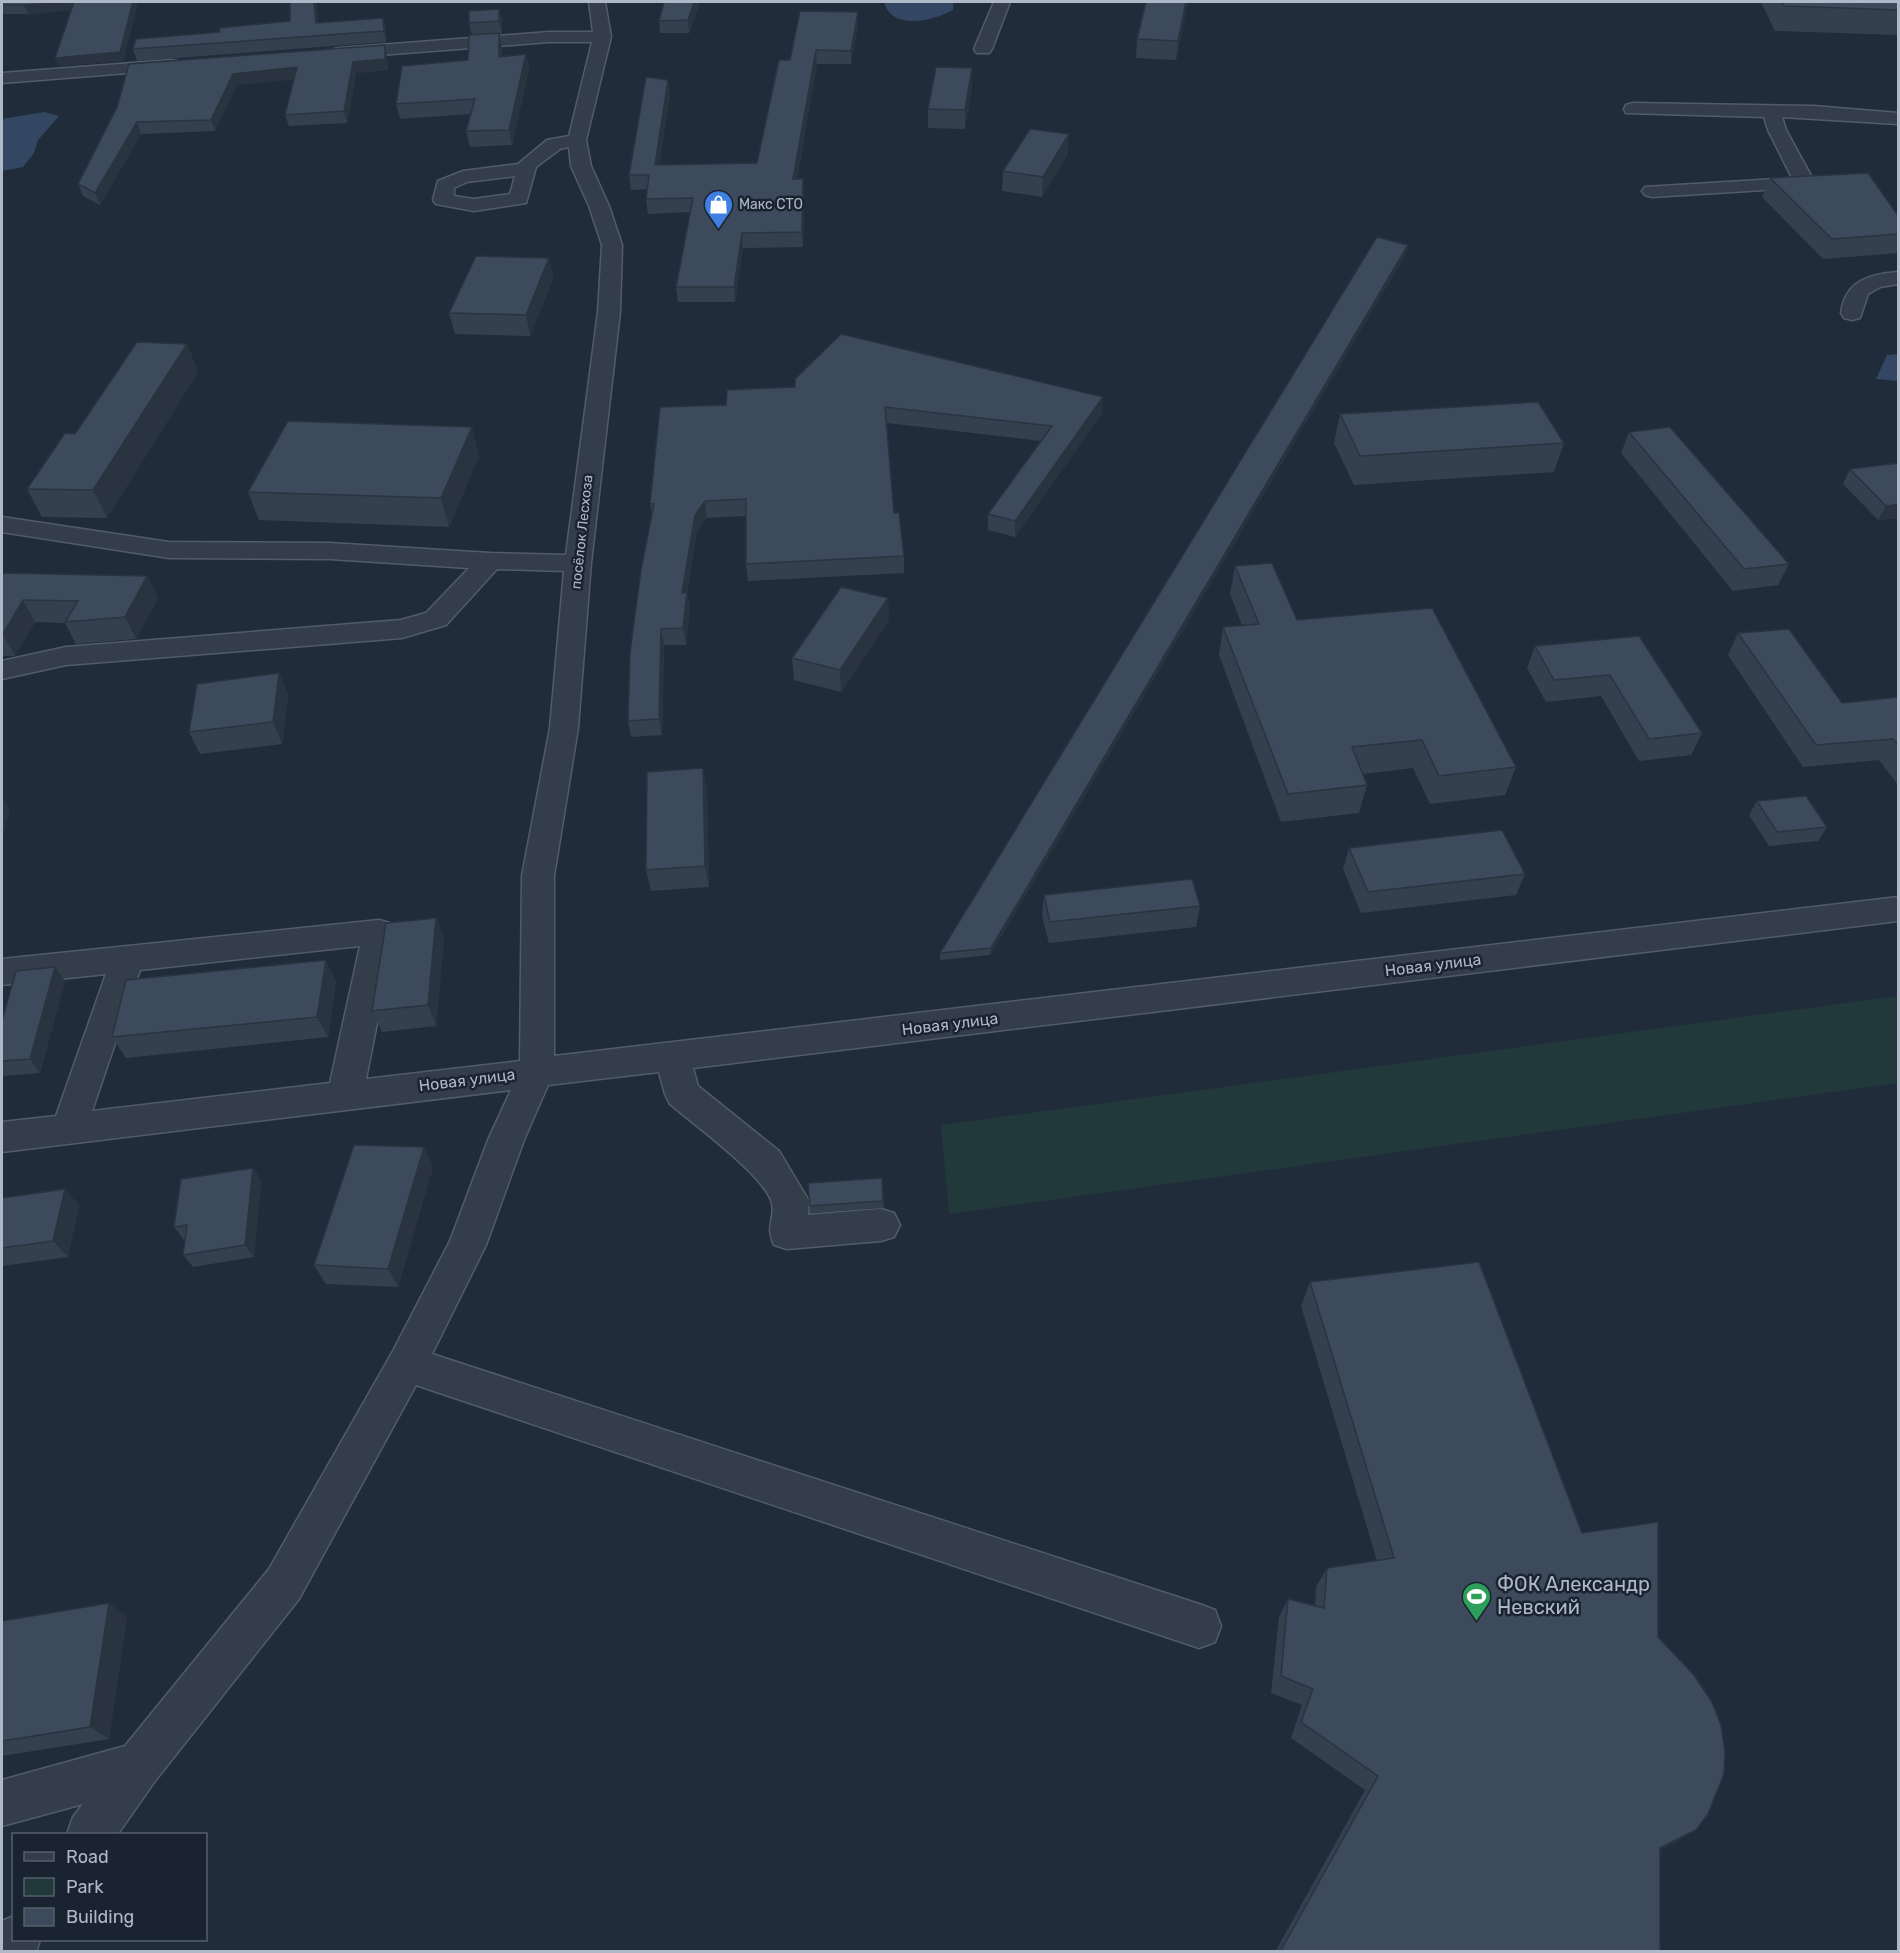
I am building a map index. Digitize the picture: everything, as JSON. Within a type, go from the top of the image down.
[{"type":"street","name":"посёлок Лесхоза","points":[[537,1072],[538,876],[564,728],[578,563],[609,312],[612,245],[599,206],[581,166],[577,140],[602,37],[597,2]]},
{"type":"street","points":[[983,49],[1002,2]]},
{"type":"street","points":[[325,54],[549,37],[602,37]]},
{"type":"street","points":[[2,78],[188,64]]},
{"type":"street","points":[[1633,109],[1814,112],[1899,119]]},
{"type":"street","points":[[1652,191],[1805,183],[1777,130],[1771,111]]},
{"type":"street","points":[[526,169],[527,165],[554,144],[577,140]]},
{"type":"street","points":[[1852,313],[1852,299],[1860,288],[1879,280],[1899,278]]},
{"type":"street","points":[[2,524],[168,550],[330,551],[490,561],[578,563]]},
{"type":"street","points":[[2,670],[66,656],[402,629],[436,619],[490,561]]},
{"type":"street","name":"Новая улица","points":[[2,1137],[1899,909]]},
{"type":"street","points":[[2,972],[379,932],[345,1094]]},
{"type":"street","points":[[69,1128],[128,958]]},
{"type":"street","points":[[673,1056],[682,1094],[766,1162],[790,1202],[787,1233],[881,1225]]},
{"type":"street","points":[[91,1833],[139,1765],[284,1584],[407,1364],[467,1245],[506,1140],[537,1072]]},
{"type":"street","points":[[407,1364],[1199,1626]]},
{"type":"street","points":[[2,1803],[139,1765]]},
{"type":"green space","points":[[1898,996],[1898,1083],[949,1214],[941,1125]]},
{"type":"water","points":[[884,2],[953,2],[953,10],[924,20],[904,20],[888,11]]},
{"type":"water","points":[[44,112],[59,116],[38,140],[34,153],[23,167],[2,171],[2,119]]},
{"type":"water","points":[[1898,354],[1898,381],[1876,379],[1887,355]]},
{"type":"building","points":[[2,2],[70,2],[2,5]]},
{"type":"building","points":[[74,2],[133,2],[120,52],[55,58]]},
{"type":"building","points":[[290,2],[314,2],[316,23],[383,18],[384,31],[133,49],[136,39],[220,32],[219,28],[290,21]]},
{"type":"building","points":[[664,2],[694,2],[688,20],[659,21]]},
{"type":"building","points":[[1146,2],[1186,2],[1178,41],[1137,39]]},
{"type":"building","points":[[1782,2],[1899,2],[1899,10],[1784,6]]},
{"type":"building","points":[[499,9],[499,21],[469,23],[469,11]]},
{"type":"building","points":[[800,11],[858,12],[851,51],[816,50],[793,179],[803,179],[802,232],[742,233],[734,287],[676,287],[693,198],[646,199],[649,175],[629,175],[646,77],[668,80],[655,165],[757,163],[779,60],[790,60]]},
{"type":"building","points":[[499,33],[499,57],[526,54],[509,130],[466,131],[475,99],[396,104],[402,66],[468,60],[469,35]]},
{"type":"building","points":[[385,45],[385,59],[353,62],[344,111],[285,115],[297,67],[233,74],[211,120],[137,122],[95,193],[78,184],[117,107],[129,64]]},
{"type":"building","points":[[936,67],[972,68],[965,110],[928,109]]},
{"type":"building","points":[[1030,129],[1069,134],[1043,177],[1003,171]]},
{"type":"building","points":[[1868,173],[1899,217],[1899,234],[1832,239],[1770,178]]},
{"type":"building","points":[[1377,237],[1408,245],[991,948],[940,953]]},
{"type":"building","points":[[476,256],[549,258],[526,315],[449,313]]},
{"type":"building","points":[[841,334],[1103,397],[1015,521],[988,514],[1052,426],[885,407],[894,513],[899,513],[904,556],[746,564],[746,499],[705,501],[695,515],[682,593],[687,592],[683,628],[661,629],[659,719],[628,721],[630,653],[641,570],[654,504],[650,504],[660,407],[726,405],[727,390],[795,387],[795,379]]},
{"type":"building","points":[[137,342],[187,344],[93,490],[27,489],[65,433],[75,434]]},
{"type":"building","points":[[1538,402],[1564,443],[1360,456],[1340,414]]},
{"type":"building","points":[[288,421],[472,427],[441,498],[248,492]]},
{"type":"building","points":[[1670,427],[1789,564],[1744,569],[1629,432]]},
{"type":"building","points":[[1899,463],[1899,504],[1886,506],[1850,469]]},
{"type":"building","points":[[1272,563],[1297,620],[1432,608],[1516,767],[1439,776],[1422,740],[1352,747],[1367,785],[1288,794],[1223,627],[1259,624],[1235,566]]},
{"type":"building","points":[[2,573],[147,576],[125,617],[65,622],[78,601],[23,600],[2,634]]},
{"type":"building","points":[[841,587],[888,598],[840,670],[792,658]]},
{"type":"building","points":[[1789,629],[1842,703],[1899,697],[1899,746],[1893,739],[1816,745],[1738,633]]},
{"type":"building","points":[[1639,636],[1702,733],[1649,739],[1610,675],[1554,680],[1535,646]]},
{"type":"building","points":[[279,673],[273,722],[189,732],[197,684]]},
{"type":"building","points":[[703,768],[705,866],[646,870],[647,772]]},
{"type":"building","points":[[1806,796],[1827,827],[1777,832],[1757,801]]},
{"type":"building","points":[[1502,830],[1525,874],[1368,892],[1349,848]]},
{"type":"building","points":[[1192,879],[1200,906],[1050,922],[1044,895]]},
{"type":"building","points":[[436,918],[428,1005],[372,1011],[386,923]]},
{"type":"building","points":[[326,960],[317,1017],[112,1037],[126,980]]},
{"type":"building","points":[[55,967],[30,1059],[2,1061],[2,1021],[16,971]]},
{"type":"building","points":[[354,1145],[424,1147],[388,1269],[314,1265]]},
{"type":"building","points":[[253,1168],[245,1245],[183,1255],[187,1225],[174,1227],[181,1179]]},
{"type":"building","points":[[882,1178],[883,1201],[810,1206],[808,1183]]},
{"type":"building","points":[[65,1189],[53,1241],[2,1248],[2,1198]]},
{"type":"building","name":"ФОК Александр Невский","points":[[1479,1262],[1582,1533],[1658,1522],[1658,1637],[1694,1675],[1712,1702],[1721,1725],[1725,1752],[1724,1774],[1708,1814],[1696,1830],[1660,1848],[1660,1952],[1280,1952],[1378,1776],[1301,1722],[1313,1689],[1281,1676],[1288,1599],[1324,1608],[1327,1568],[1394,1558],[1310,1282]]},
{"type":"building","points":[[109,1603],[90,1727],[2,1741],[2,1621]]},
{"type":"place","name":"Макс СТО","points":[[718,230]]},
{"type":"place","name":"ФОК Александр Невский","points":[[1476,1622]]}]
